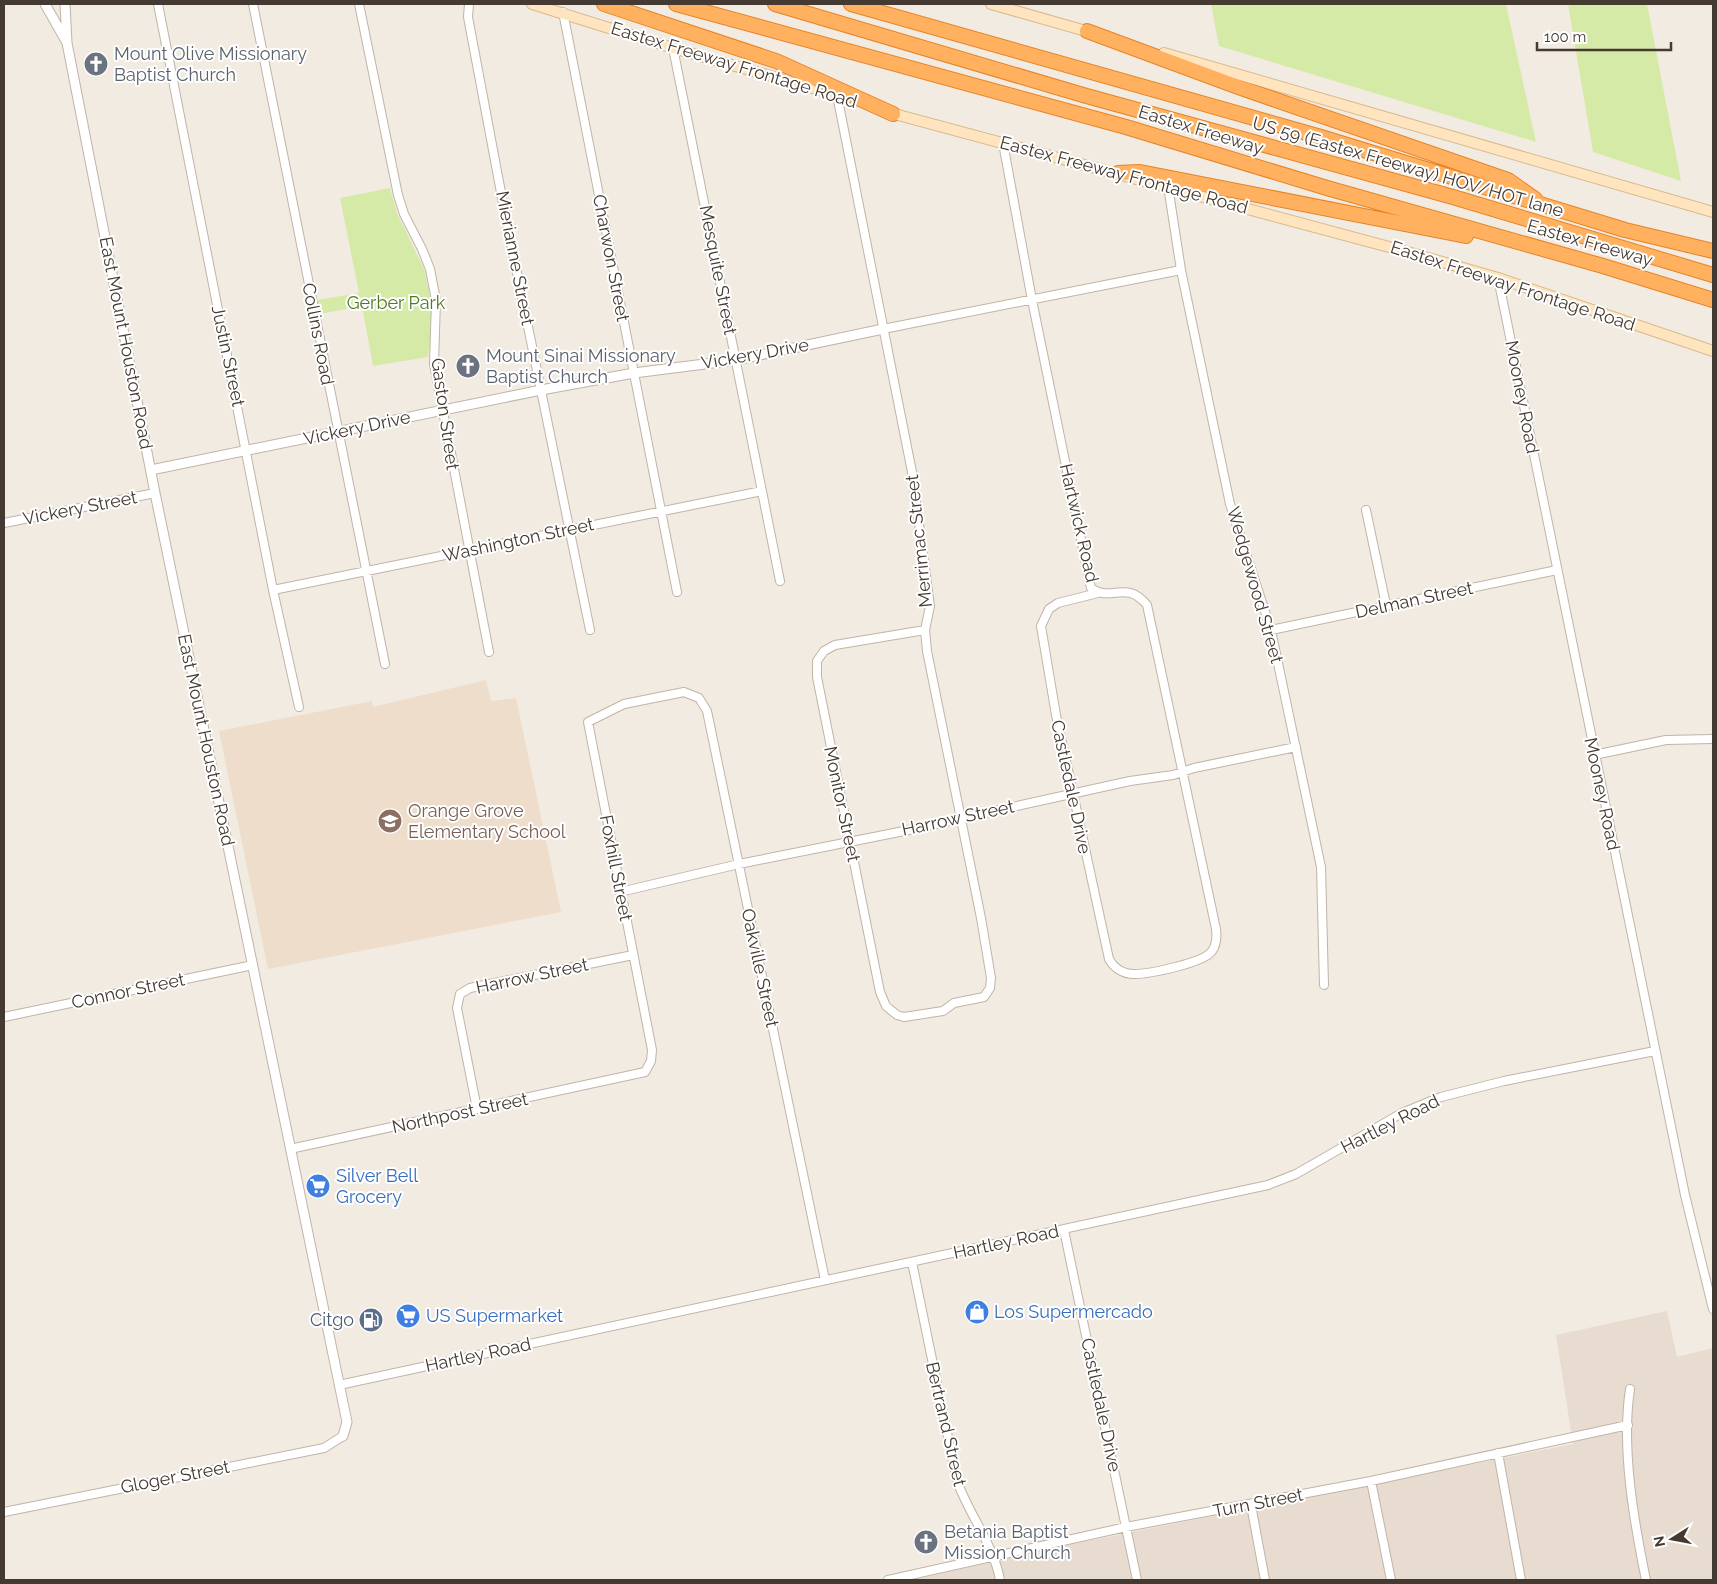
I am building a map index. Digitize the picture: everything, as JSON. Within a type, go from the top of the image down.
[{"type":"highway","points":[[604,4],[776,61],[893,114]]},
{"type":"highway","name":"Eastex Freeway","points":[[676,4],[1126,127],[1327,188],[1603,266],[1713,300]]},
{"type":"highway","name":"US 59 (Eastex Freeway) HOV/HOT lane","points":[[774,4],[1082,95],[1453,197],[1713,275]]},
{"type":"highway","name":"Eastex Freeway","points":[[851,4],[1321,137],[1625,230],[1713,252]]},
{"type":"highway","points":[[1087,31],[1241,88],[1508,180],[1546,206]]},
{"type":"highway","points":[[1118,173],[1140,172],[1372,216],[1603,266]]},
{"type":"main road","name":"Eastex Freeway Frontage Road","points":[[532,4],[563,12],[673,48],[837,94],[893,114],[1168,186],[1498,278],[1713,351]]},
{"type":"main road","points":[[991,4],[1713,212]]},
{"type":"street","name":"East Mount Houston Road","points":[[45,4],[67,43]]},
{"type":"street","name":"East Mount Houston Road","points":[[65,4],[67,43],[155,493],[347,1422],[343,1436]]},
{"type":"street","name":"Justin Street","points":[[158,4],[273,590],[300,707]]},
{"type":"street","name":"Collins Road","points":[[253,4],[386,664]]},
{"type":"street","name":"Gaston Street","points":[[358,4],[398,195],[404,214],[422,249],[431,277],[437,321],[434,364],[489,652]]},
{"type":"street","name":"Mierianne Street","points":[[469,4],[468,17],[590,630]]},
{"type":"street","name":"Charwon Street","points":[[563,12],[677,592]]},
{"type":"street","name":"Mesquite Street","points":[[673,48],[780,580]]},
{"type":"street","name":"Merrimac Street","points":[[837,94],[912,472],[930,606],[925,630],[932,682],[989,961],[990,988],[984,996],[954,1003],[943,1011],[937,1012]]},
{"type":"street","name":"Hartwick Road","points":[[1003,142],[1032,300],[1088,578],[1091,588],[1098,593],[1127,592],[1139,595],[1147,605],[1214,913],[1217,940],[1211,953],[1194,961],[1161,969]]},
{"type":"street","name":"Wedgewood Street","points":[[1168,186],[1181,270],[1230,504],[1272,630],[1321,867],[1324,985]]},
{"type":"street","name":"Vickery Drive","points":[[151,470],[541,390],[634,373],[736,360],[1181,270]]},
{"type":"street","name":"Mooney Road","points":[[1498,278],[1691,1224],[1713,1309]]},
{"type":"street","name":"Washington Street","points":[[273,590],[762,491]]},
{"type":"street","name":"Vickery Street","points":[[4,524],[155,493]]},
{"type":"street","points":[[1366,510],[1386,605]]},
{"type":"street","name":"Delman Street","points":[[1272,630],[1557,570]]},
{"type":"street","name":"Castledale Drive","points":[[1098,593],[1058,603],[1049,609],[1041,626],[1056,716],[1108,959],[1114,967],[1135,974],[1161,969]]},
{"type":"street","name":"Monitor Street","points":[[925,630],[835,645],[824,651],[817,660],[817,677],[827,739],[882,1000],[891,1011],[904,1017],[937,1012]]},
{"type":"street","name":"Oakville Street","points":[[660,696],[684,692],[693,694],[704,703],[825,1280]]},
{"type":"street","name":"Foxhill Street","points":[[630,1077],[645,1072],[651,1061],[652,1050],[632,956],[588,722],[624,704],[660,696]]},
{"type":"street","points":[[1594,755],[1666,740],[1713,739]]},
{"type":"street","name":"Harrow Street","points":[[620,892],[738,864],[1296,747]]},
{"type":"street","name":"Harrow Street","points":[[477,1109],[457,1008],[460,994],[470,988],[632,956]]},
{"type":"street","name":"Connor Street","points":[[4,1017],[253,966]]},
{"type":"street","name":"Hartley Road","points":[[339,1385],[1230,1195],[1282,1180],[1402,1113],[1441,1097],[1513,1080],[1656,1052]]},
{"type":"street","name":"Northpost Street","points":[[290,1149],[630,1077]]},
{"type":"street","name":"Castledale Drive","points":[[1064,1230],[1137,1580]]},
{"type":"street","name":"Bertrand Street","points":[[912,1262],[957,1482],[966,1506],[992,1556],[1000,1580]]},
{"type":"street","points":[[1630,1389],[1627,1410],[1634,1513],[1646,1580]]},
{"type":"street","name":"Turn Street","points":[[888,1580],[1126,1527],[1371,1481],[1628,1425]]},
{"type":"street","name":"Gloger Street","points":[[4,1512],[324,1448],[343,1436]]},
{"type":"street","points":[[1498,1453],[1521,1580]]},
{"type":"street","points":[[1371,1481],[1391,1580]]},
{"type":"street","points":[[1251,1505],[1265,1580]]},
{"type":"shaded area","name":"Orange Grove Elementary School","points":[[486,680],[491,701],[516,698],[561,912],[268,969],[219,731],[372,701],[373,707]]},
{"type":"shaded area","points":[[1667,1311],[1677,1357],[1713,1348],[1713,1580],[892,1580],[1573,1444],[1556,1335]]},
{"type":"green space","points":[[1211,4],[1506,4],[1536,142],[1219,46]]},
{"type":"green space","points":[[1568,4],[1647,4],[1681,181],[1593,152]]},
{"type":"green space","name":"Gerber Park","points":[[390,188],[397,213],[424,269],[431,300],[432,322],[428,357],[373,366],[362,306],[320,314],[317,300],[359,293],[340,198]]},
{"type":"place","name":"Mount Olive Missionary Baptist Church","points":[[96,64]]},
{"type":"place","name":"Mount Sinai Missionary Baptist Church","points":[[468,366]]},
{"type":"place","name":"Orange Grove Elementary School","points":[[390,821]]},
{"type":"place","name":"Silver Bell Grocery","points":[[318,1186]]},
{"type":"place","name":"Los Supermercado","points":[[977,1312]]},
{"type":"place","name":"US Supermarket","points":[[408,1316]]},
{"type":"place","name":"Citgo","points":[[371,1320]]},
{"type":"place","name":"Betania Baptist Mission Church","points":[[926,1542]]}]
